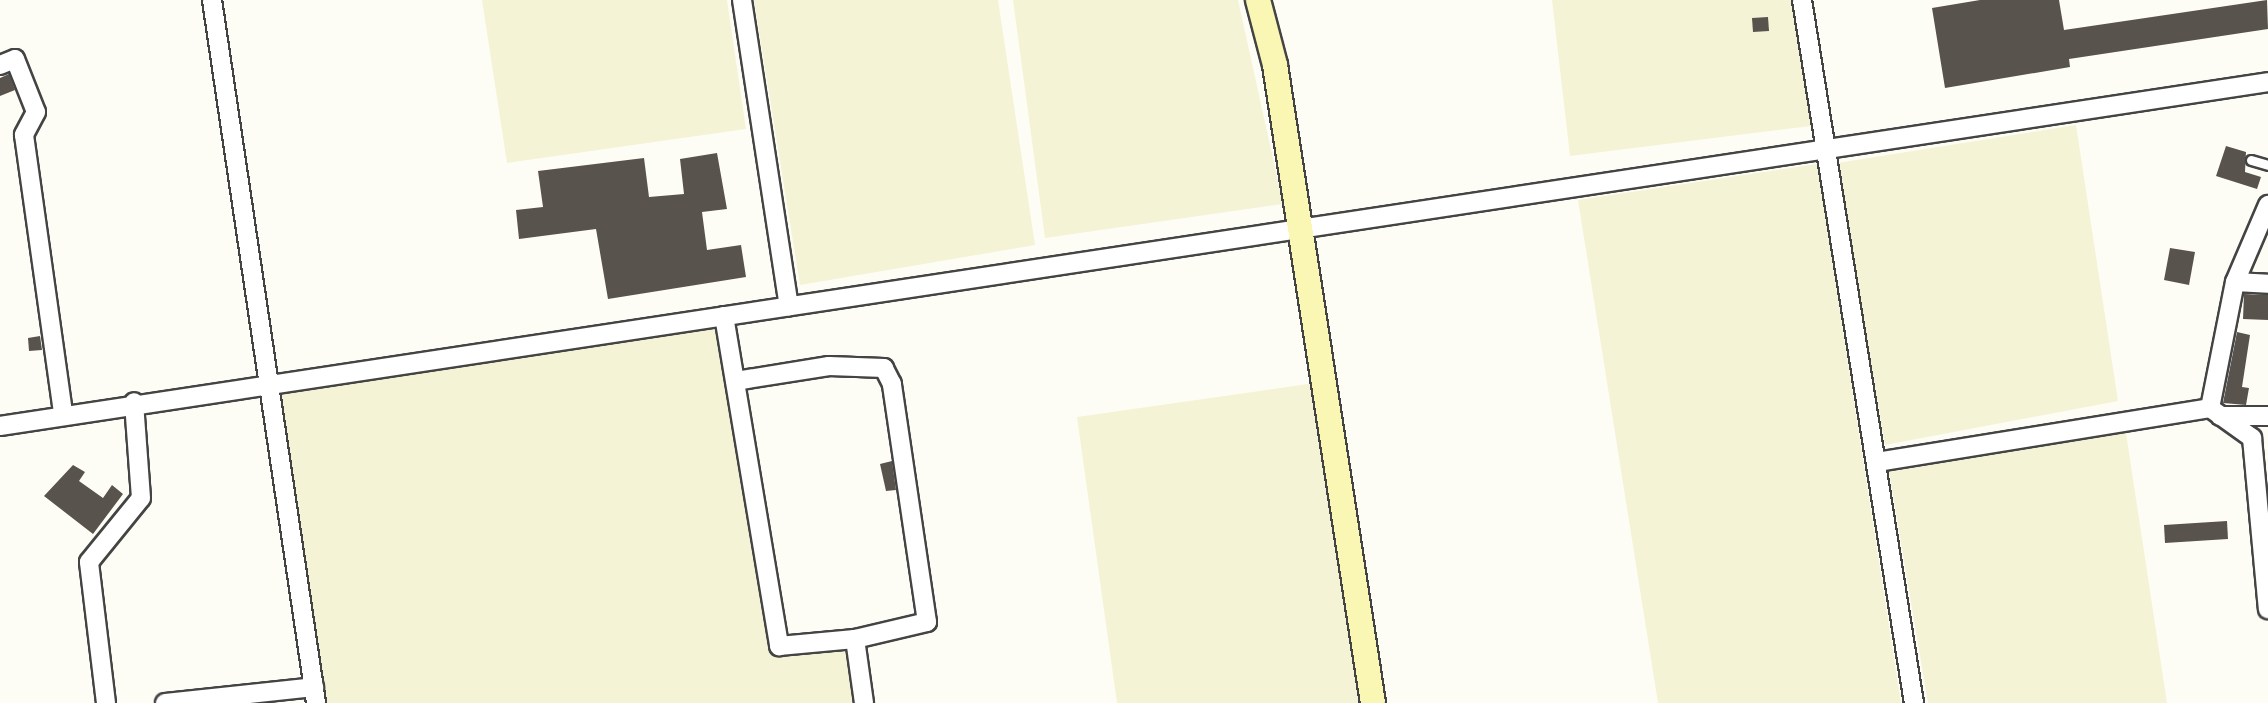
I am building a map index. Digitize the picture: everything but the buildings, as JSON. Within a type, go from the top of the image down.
[{"type":"street","points":[[165,703],[315,695],[266,385],[212,0]]},
{"type":"street","points":[[742,0],[789,306]]},
{"type":"street","points":[[1258,0],[1300,229],[1373,703]]},
{"type":"street","points":[[1802,0],[1914,703]]},
{"type":"street","points":[[0,65],[15,59],[36,112],[24,135],[63,414]]},
{"type":"street","points":[[0,426],[134,402],[266,385],[2268,82]]},
{"type":"street","points":[[2215,412],[2235,282],[2265,215]]},
{"type":"street","points":[[2235,282],[2268,284]]},
{"type":"street","points":[[724,316],[779,646],[855,639],[918,627],[929,614],[892,384],[884,369],[865,365],[735,381]]},
{"type":"street","points":[[106,703],[89,562],[141,498],[134,402]]},
{"type":"street","points":[[1877,462],[2215,412],[2268,416]]},
{"type":"street","points":[[2215,412],[2252,438],[2268,609]]},
{"type":"street","points":[[855,639],[864,703]]},
{"type":"lane","points":[[2251,160],[2268,165]]},
{"type":"green space","points":[[482,0],[727,0],[746,129],[507,163]]},
{"type":"green space","points":[[754,0],[998,0],[1035,245],[800,285]]},
{"type":"green space","points":[[1013,0],[1238,0],[1283,204],[1045,238]]},
{"type":"green space","points":[[1552,0],[1792,0],[1811,126],[1570,156]]},
{"type":"green space","points":[[2076,125],[2118,401],[1885,445],[1837,163]]},
{"type":"green space","points":[[1817,164],[1901,703],[1658,703],[1578,200]]},
{"type":"green space","points":[[724,316],[779,646],[855,639],[864,703],[311,703],[266,385]]},
{"type":"green space","points":[[1315,383],[1363,703],[1117,703],[1077,417]]},
{"type":"green space","points":[[2126,433],[2167,703],[1928,703],[1889,472]]}]
